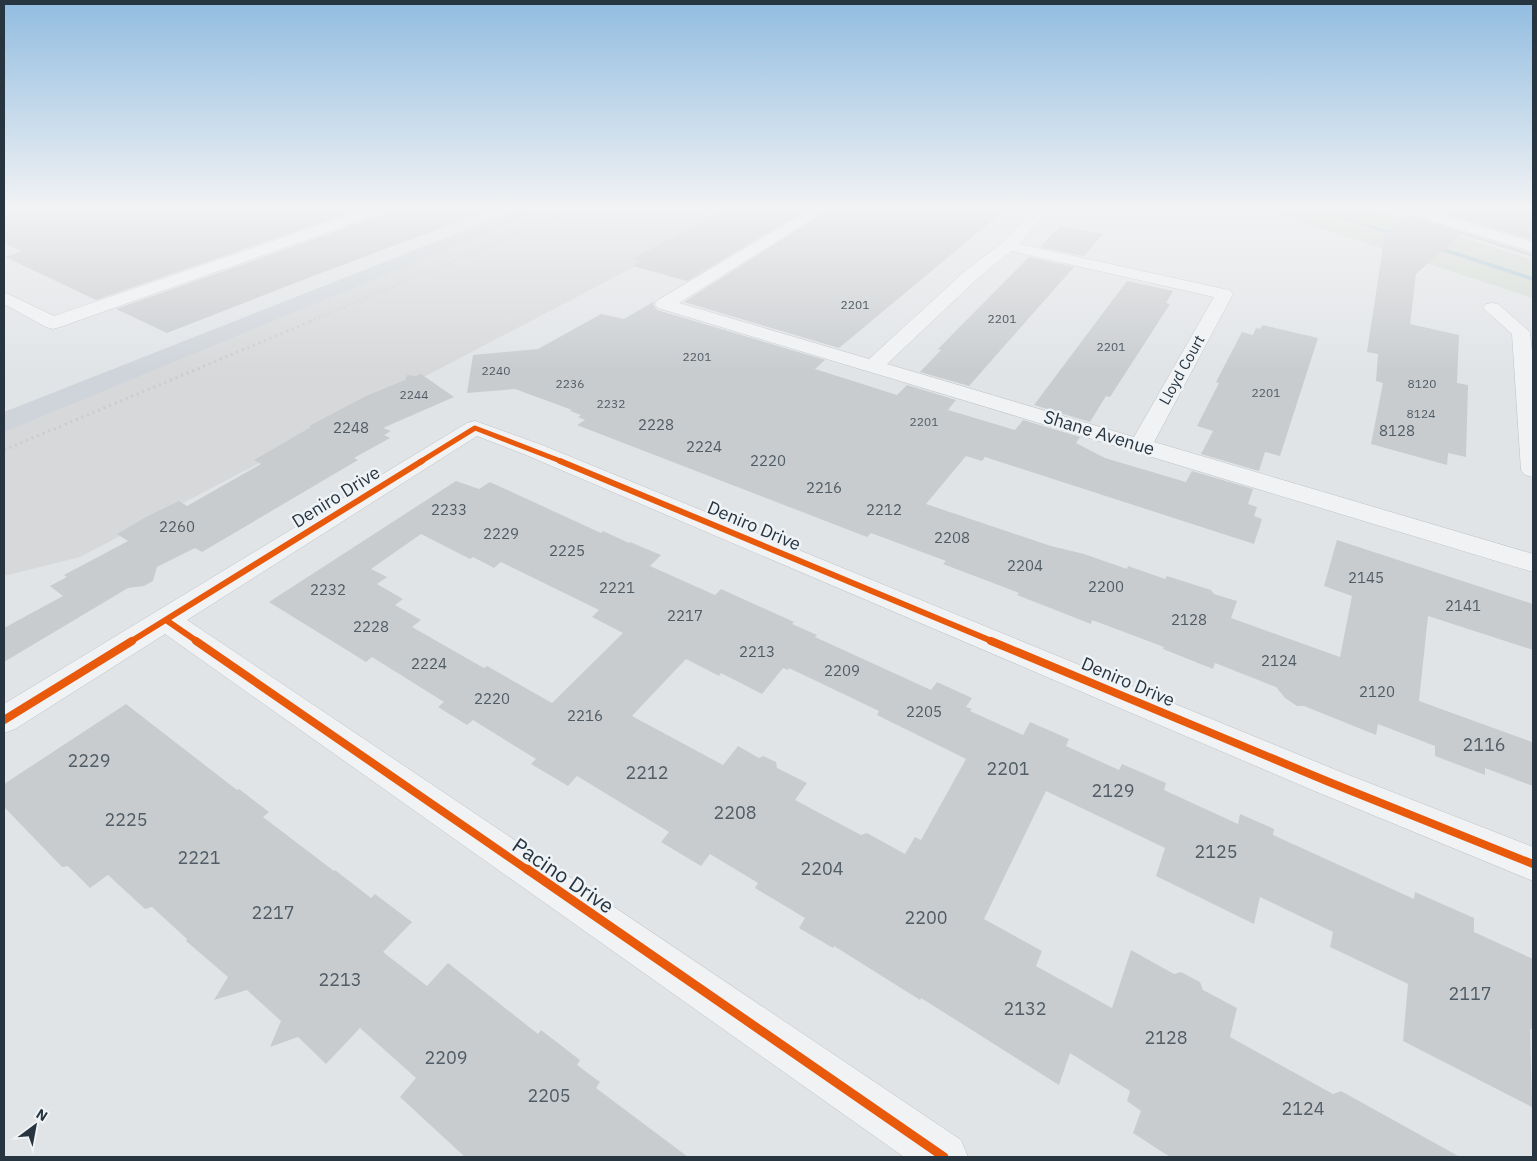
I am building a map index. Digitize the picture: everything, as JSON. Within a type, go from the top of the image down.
[{"type":"street","points":[[4,297],[53,323],[225,263]]},
{"type":"street","name":"Shane Avenue","points":[[731,263],[664,304],[874,365],[1533,563]]},
{"type":"street","points":[[874,365],[986,263]]},
{"type":"street","name":"Lloyd Court","points":[[1085,263],[1224,294],[1141,445]]},
{"type":"street","points":[[1492,308],[1521,332],[1533,470]]},
{"type":"street","name":"Deniro Drive","points":[[4,720],[475,428],[534,450],[1320,778],[1533,864]]},
{"type":"street","name":"Pacino Drive","points":[[166,620],[944,1157]]},
{"type":"shaded area","points":[[382,263],[598,263],[4,568],[4,412]]},
{"type":"shaded area","points":[[1427,263],[1533,263],[1533,298]]},
{"type":"building","points":[[18,263],[203,263],[96,300]]},
{"type":"building","points":[[246,263],[347,263],[167,333],[116,309]]},
{"type":"building","points":[[638,263],[717,263],[687,281],[633,266]]},
{"type":"building","points":[[745,263],[941,263],[839,348],[684,302]]},
{"type":"building","points":[[1023,263],[1057,263],[1074,267],[969,386],[920,372],[941,350],[938,349]]},
{"type":"building","points":[[1381,263],[1428,263],[1416,274],[1410,324],[1459,335],[1457,383],[1468,385],[1466,457],[1448,453],[1447,465],[1371,444],[1383,383],[1376,381],[1378,354],[1367,352]]},
{"type":"building","points":[[1127,281],[1173,291],[1166,303],[1170,304],[1110,397],[1106,396],[1090,422],[1034,405]]},
{"type":"building","points":[[655,301],[653,304],[657,310],[825,360],[815,369],[897,395],[907,385],[956,400],[948,410],[1015,430],[1023,420],[1080,437],[1076,443],[1105,458],[1186,482],[1192,471],[1253,489],[1248,504],[1257,507],[1254,516],[1262,519],[1254,544],[985,457],[982,461],[966,456],[926,504],[1051,546],[1084,554],[1127,569],[1128,566],[1165,579],[1167,576],[1211,590],[1214,594],[1237,601],[1231,618],[1340,657],[1352,596],[1324,586],[1337,540],[1533,604],[1533,650],[1428,616],[1419,701],[1532,742],[1533,786],[1485,768],[1485,775],[1435,756],[1435,746],[1378,724],[1376,735],[1304,706],[1297,706],[1285,698],[1276,687],[1215,663],[1213,669],[1163,649],[1164,647],[1092,620],[1091,624],[1017,595],[1019,593],[943,564],[946,561],[871,533],[867,537],[577,425],[585,420],[578,417],[581,415],[570,411],[572,410],[515,389],[467,393],[473,355],[538,349],[601,314],[624,319]]},
{"type":"building","points":[[1263,325],[1318,338],[1280,456],[1265,452],[1259,471],[1201,454],[1213,431],[1197,426],[1219,383],[1216,382],[1242,332],[1253,335],[1256,328],[1260,329]]},
{"type":"building","points":[[421,374],[454,397],[383,428],[391,431],[384,435],[390,438],[354,458],[358,460],[202,552],[195,548],[157,567],[153,581],[144,586],[128,588],[4,662],[4,628],[63,596],[50,586],[67,577],[64,575],[128,541],[117,534],[179,501],[187,506],[261,464],[254,460],[311,427],[309,426],[366,396],[405,380],[407,375],[416,376]]},
{"type":"building","points":[[456,481],[479,489],[490,482],[601,533],[603,531],[661,555],[650,566],[715,595],[721,589],[794,622],[792,624],[817,635],[815,637],[931,690],[937,682],[972,698],[966,707],[972,709],[970,711],[1023,735],[1030,722],[1069,739],[1066,746],[1119,770],[1122,764],[1166,783],[1164,790],[1238,824],[1240,814],[1274,829],[1273,835],[1414,899],[1415,892],[1474,918],[1474,932],[1533,959],[1533,1030],[1530,1029],[1532,1107],[1403,1041],[1408,984],[1330,947],[1333,932],[1260,897],[1254,924],[1156,876],[1165,848],[1046,791],[984,919],[1042,951],[1036,966],[1112,1008],[1131,950],[1174,974],[1181,972],[1200,982],[1203,990],[1237,1008],[1230,1037],[1333,1094],[1341,1091],[1460,1157],[1170,1157],[1133,1133],[1141,1111],[1127,1101],[1130,1091],[1070,1053],[1059,1085],[921,998],[920,1000],[834,946],[833,948],[799,928],[805,918],[755,888],[758,883],[710,854],[701,866],[661,842],[669,832],[577,776],[568,786],[531,764],[536,759],[473,720],[467,725],[438,707],[444,702],[372,657],[366,662],[269,602]],"holes":[[[421,534],[470,559],[473,557],[494,568],[501,562],[599,610],[592,617],[623,633],[552,703],[487,666],[484,668],[412,627],[421,620],[395,605],[403,599],[377,584],[387,577],[371,569]],[[686,659],[719,676],[721,673],[762,694],[783,668],[788,670],[789,668],[879,711],[877,715],[966,759],[921,840],[915,837],[905,854],[867,833],[861,835],[795,800],[807,783],[777,768],[776,762],[763,756],[759,758],[738,746],[723,765],[632,716]]]},
{"type":"building","points":[[126,704],[237,790],[239,789],[269,812],[263,817],[371,898],[375,894],[412,922],[383,952],[427,986],[448,963],[538,1034],[541,1030],[580,1060],[577,1065],[600,1082],[596,1088],[688,1157],[465,1157],[400,1097],[416,1078],[360,1028],[326,1064],[298,1037],[270,1047],[281,1021],[247,990],[214,1000],[228,977],[186,941],[187,939],[152,907],[145,909],[108,875],[90,888],[68,866],[62,867],[4,807],[4,784]]},
{"type":"waterway","points":[[1485,263],[1533,279]]},
{"type":"runway","points":[[4,510],[535,263]]},
{"type":"railway","points":[[311,321],[448,263]]},
{"type":"railway","points":[[4,450],[314,320]]},
{"type":"cycle path","points":[[4,720],[475,428],[534,450],[1329,782],[1533,864]]},
{"type":"cycle path","points":[[166,620],[944,1157]]}]
